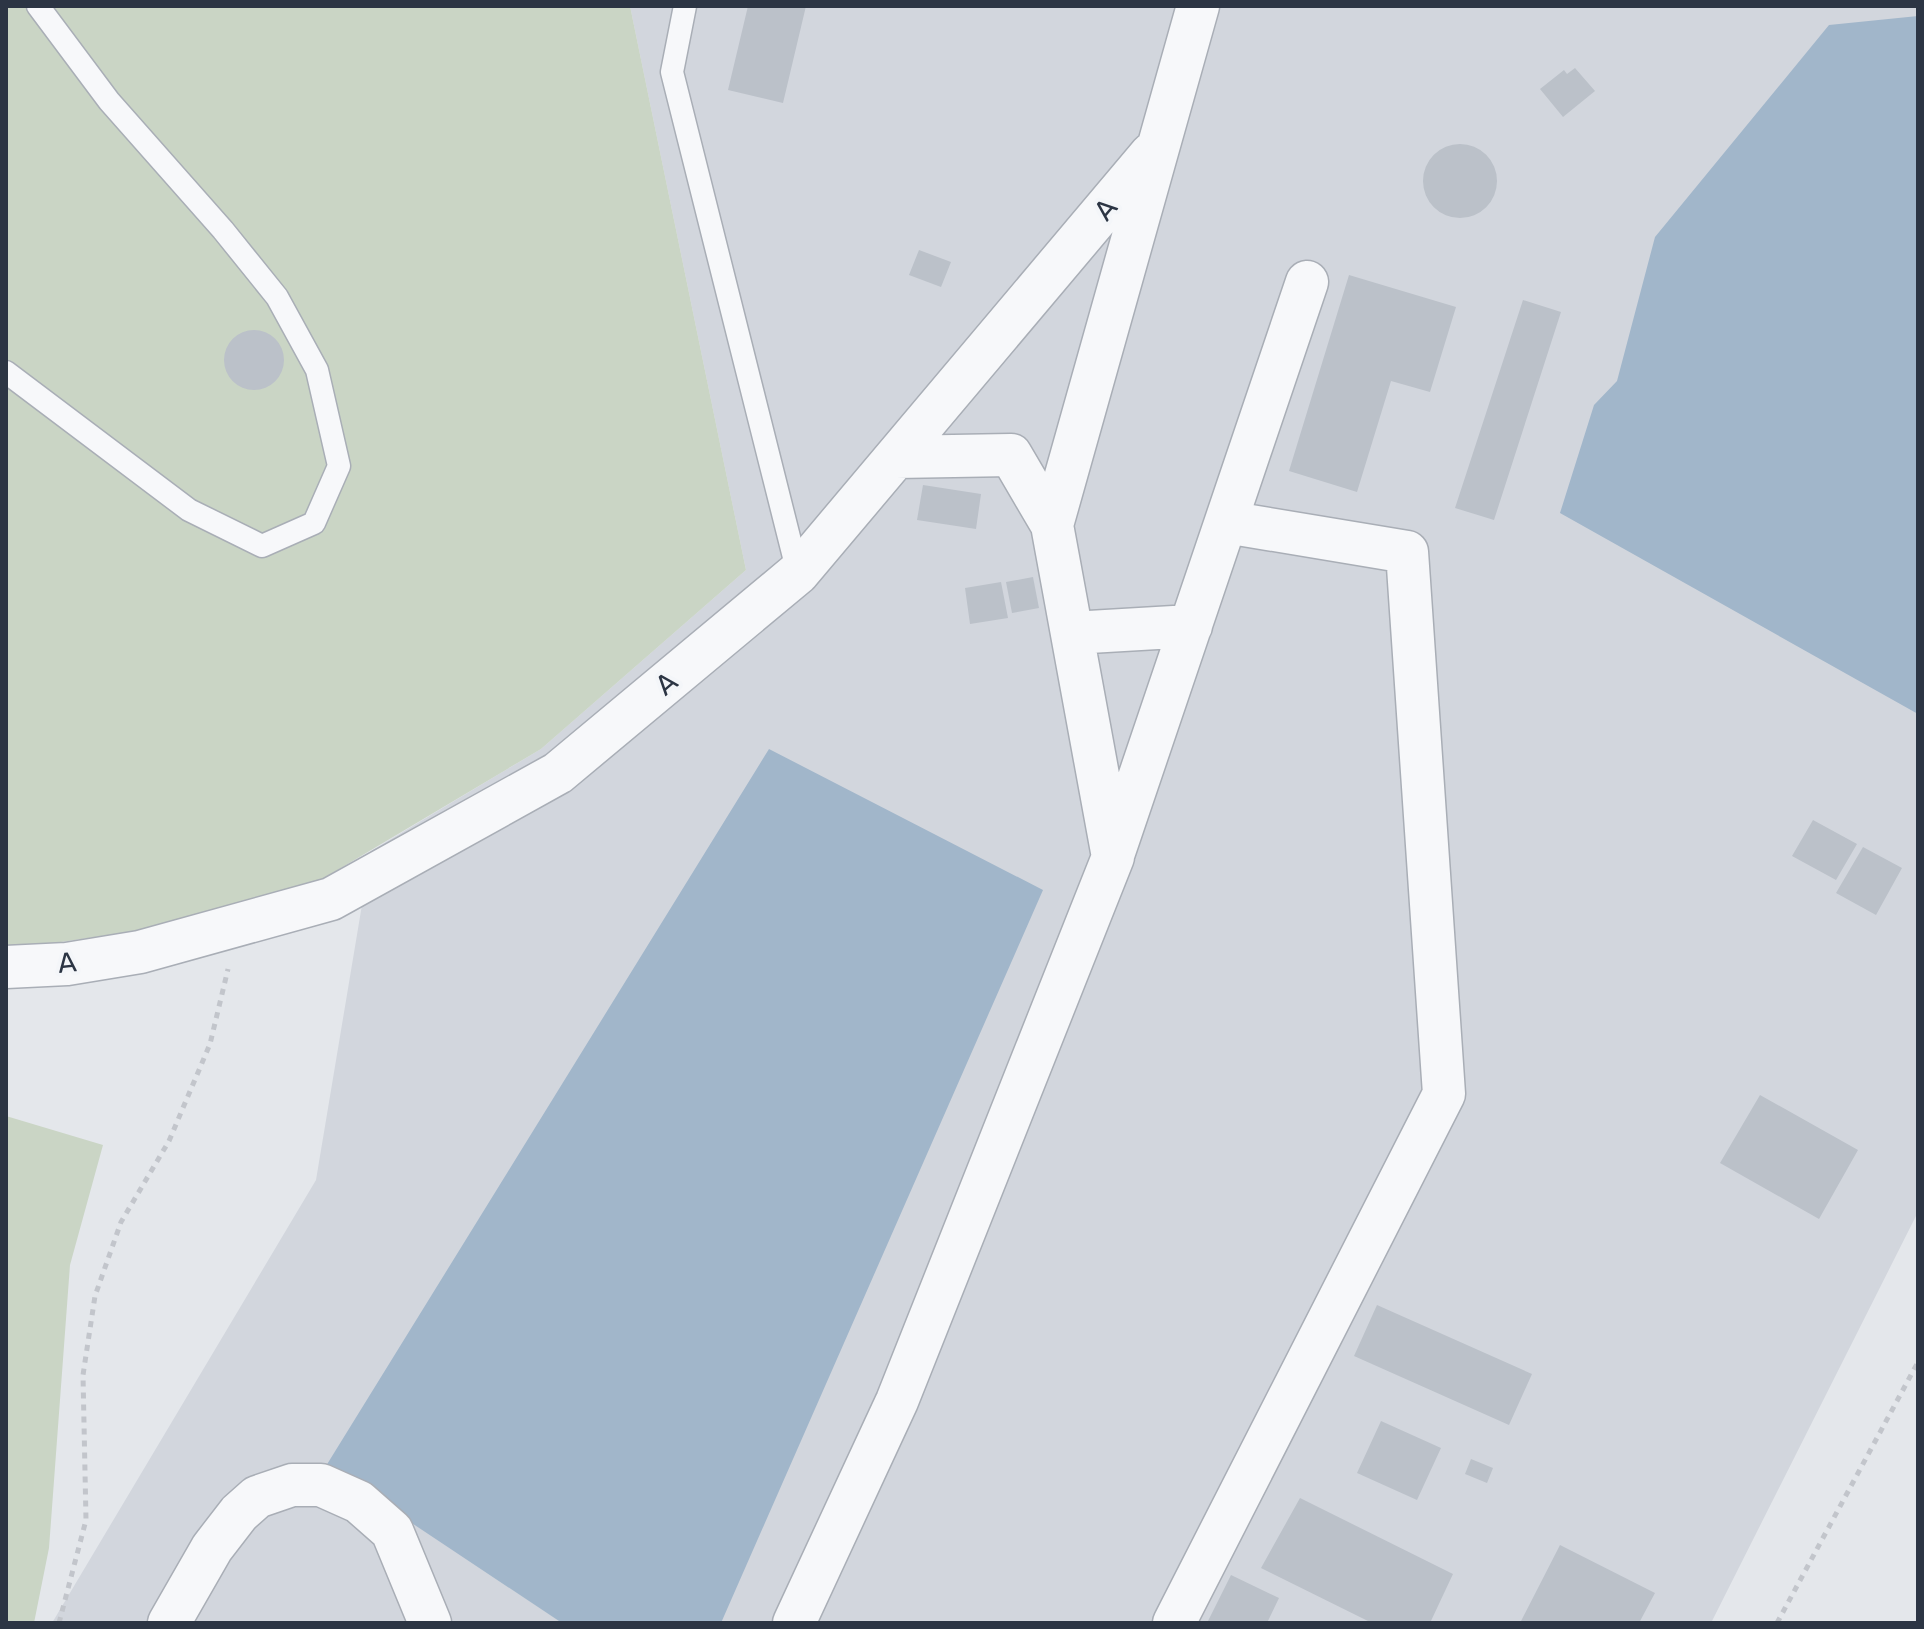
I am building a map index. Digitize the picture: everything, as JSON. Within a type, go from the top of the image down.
[{"type":"street","points":[[1052,525],[1198,6]]},
{"type":"street","name":"A","points":[[6,967],[67,964],[140,952],[331,899],[558,773],[798,573],[1160,144]]},
{"type":"street","points":[[794,1623],[897,1401],[1113,857],[1307,282]]},
{"type":"street","points":[[896,457],[1011,455],[1052,525],[1113,857]]},
{"type":"street","points":[[1174,1623],[1444,1094],[1407,552],[1226,522]]},
{"type":"street","points":[[1072,633],[1191,626]]},
{"type":"street","points":[[169,1623],[212,1548],[239,1513],[257,1497],[292,1485],[321,1485],[359,1502],[392,1531],[430,1623]]},
{"type":"lane","points":[[6,372],[189,510],[262,546],[314,523],[339,466],[317,370],[277,297],[223,230],[109,101],[38,6]]},
{"type":"lane","points":[[685,6],[672,72],[798,573]]},
{"type":"path","points":[[59,1623],[86,1520],[83,1375],[95,1296],[121,1222],[169,1141],[210,1044],[238,925]]},
{"type":"path","points":[[1777,1623],[1918,1362]]},
{"type":"shaded area","points":[[630,6],[1918,6],[1918,1212],[1711,1623],[52,1623],[316,1180],[371,851],[541,749],[746,570]]},
{"type":"green space","points":[[6,6],[630,6],[746,570],[541,749],[324,878],[243,910],[136,931],[6,950]]},
{"type":"green space","points":[[6,1116],[103,1145],[70,1265],[49,1548],[34,1623],[6,1623]]},
{"type":"water","points":[[1918,16],[1918,714],[1560,513],[1594,405],[1617,381],[1655,237],[1829,25]]},
{"type":"water","points":[[769,749],[1043,890],[721,1623],[562,1623],[326,1466]]},
{"type":"building","points":[[748,6],[806,6],[783,103],[728,90]]},
{"type":"building","points":[[1575,68],[1595,91],[1563,117],[1540,89],[1564,70],[1567,74]]},
{"type":"building","points":[[1453,144],[1467,144],[1481,150],[1491,160],[1497,181],[1495,195],[1481,212],[1467,218],[1453,218],[1439,212],[1429,202],[1423,188],[1423,174],[1429,160],[1439,150]]},
{"type":"building","points":[[919,250],[951,262],[941,287],[909,275]]},
{"type":"building","points":[[1349,275],[1456,307],[1430,392],[1391,381],[1357,492],[1289,471]]},
{"type":"building","points":[[1523,300],[1561,312],[1494,520],[1455,508]]},
{"type":"building","points":[[254,330],[275,339],[284,360],[275,381],[254,390],[233,381],[224,360],[233,339]]},
{"type":"building","points":[[923,485],[981,494],[976,529],[917,520]]},
{"type":"building","points":[[1033,577],[1039,608],[1012,613],[1006,582]]},
{"type":"building","points":[[1001,582],[1008,618],[970,624],[965,588]]},
{"type":"building","points":[[1813,820],[1857,844],[1836,880],[1792,856]]},
{"type":"building","points":[[1863,847],[1902,868],[1876,915],[1836,893]]},
{"type":"building","points":[[1760,1095],[1858,1150],[1819,1219],[1720,1163]]},
{"type":"building","points":[[1377,1305],[1532,1374],[1509,1425],[1354,1356]]},
{"type":"building","points":[[1381,1421],[1441,1448],[1417,1500],[1357,1473]]},
{"type":"building","points":[[1471,1459],[1493,1468],[1487,1483],[1465,1474]]},
{"type":"building","points":[[1300,1498],[1453,1574],[1430,1623],[1372,1623],[1261,1568]]},
{"type":"building","points":[[1560,1545],[1655,1593],[1639,1623],[1520,1623]]},
{"type":"building","points":[[1231,1575],[1279,1598],[1267,1623],[1207,1623]]}]
